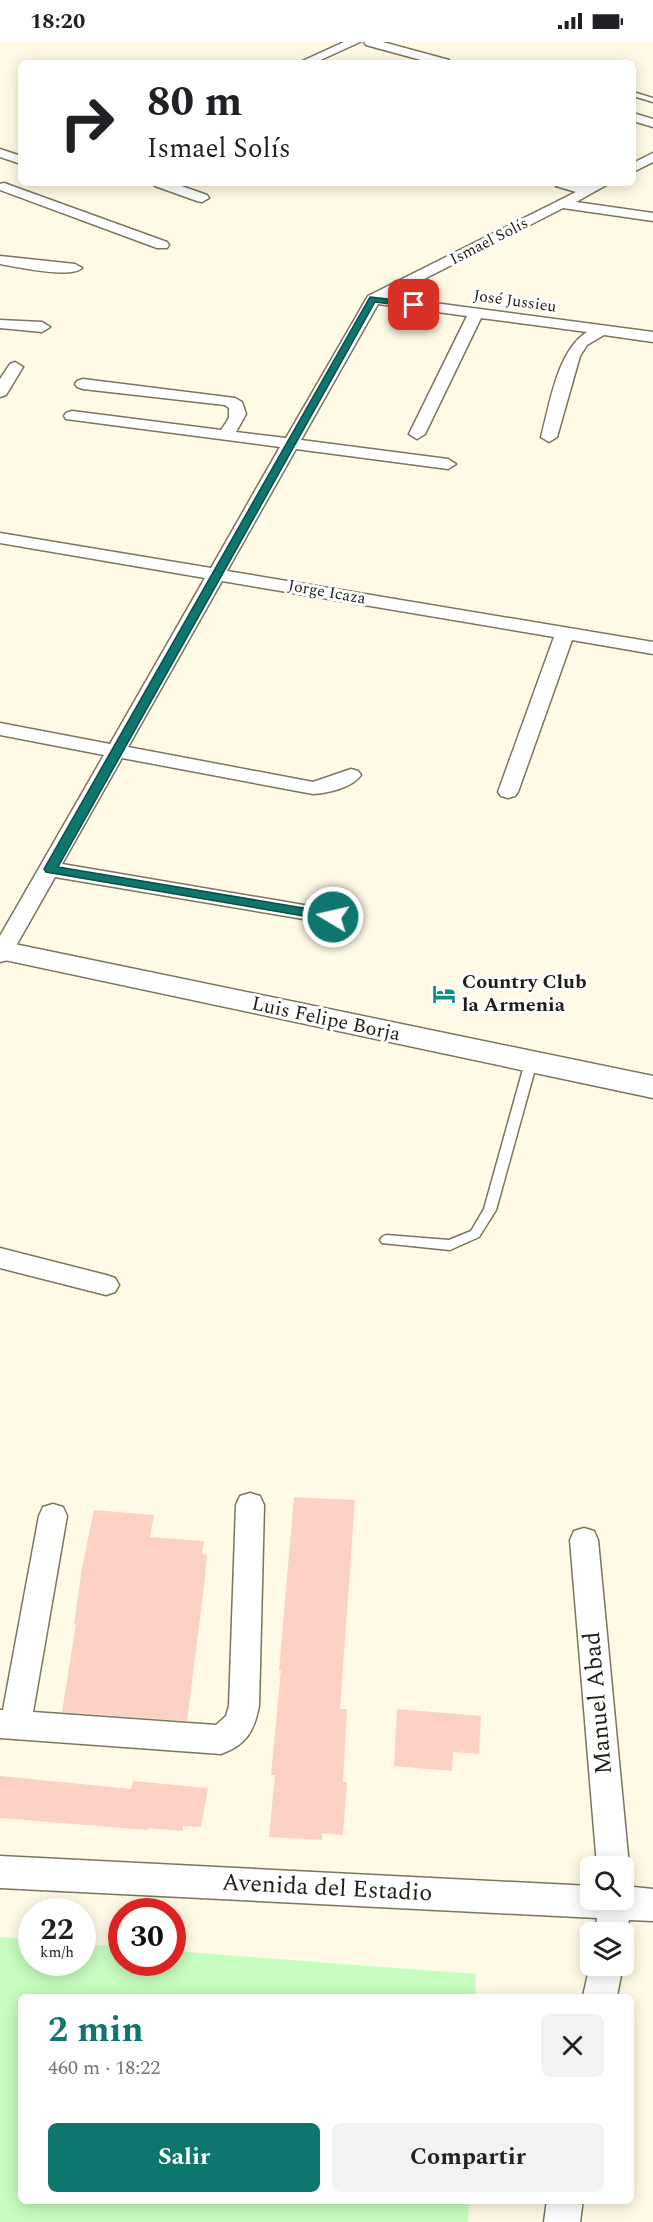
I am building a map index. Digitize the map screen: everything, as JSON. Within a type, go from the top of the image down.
[{"type":"street","points":[[311,60],[354,42]]},
{"type":"street","points":[[370,42],[434,60]]},
{"type":"street","points":[[636,118],[653,123]]},
{"type":"street","points":[[0,153],[18,159]]},
{"type":"street","points":[[636,166],[653,157]]},
{"type":"street","points":[[2,188],[18,181]]},
{"type":"street","points":[[168,186],[202,198]]},
{"type":"street","points":[[571,186],[588,191]]},
{"type":"street","name":"Ismael Solís","points":[[373,299],[597,186]]},
{"type":"street","points":[[2,188],[162,245]]},
{"type":"street","points":[[562,204],[653,217]]},
{"type":"street","points":[[0,260],[58,268],[75,268]]},
{"type":"street","points":[[1,952],[373,299]]},
{"type":"street","name":"José Jussieu","points":[[373,299],[653,338]]},
{"type":"street","points":[[417,434],[476,314]]},
{"type":"street","points":[[0,324],[42,327]]},
{"type":"street","points":[[549,437],[572,356],[582,342],[601,330]]},
{"type":"street","points":[[0,392],[15,367]]},
{"type":"street","points":[[83,384],[229,401],[237,405],[239,413],[236,422],[225,435]]},
{"type":"street","points":[[72,416],[448,464]]},
{"type":"street","name":"Jorge Icaza","points":[[0,538],[653,648]]},
{"type":"street","points":[[507,792],[565,633]]},
{"type":"street","points":[[0,729],[313,788],[324,787],[351,775]]},
{"type":"street","points":[[50,869],[333,917]]},
{"type":"street","name":"Luis Felipe Borja","points":[[1,952],[653,1087]]},
{"type":"street","points":[[0,1258],[106,1285]]},
{"type":"street","points":[[53,1516],[7,1725],[221,1740],[240,1724],[244,1706],[250,1506]]},
{"type":"street","name":"Manuel Abad","points":[[584,1540],[612,1856]]},
{"type":"street","name":"Avenida del Estadio","points":[[0,1872],[615,1911],[653,1905]]},
{"type":"street","points":[[600,1994],[604,1976]]},
{"type":"street","points":[[562,2222],[565,2204]]},
{"type":"lane","points":[[636,95],[653,100]]},
{"type":"lane","points":[[386,1240],[450,1245],[476,1234],[490,1210],[531,1062]]},
{"type":"green space","points":[[0,1937],[18,1939],[18,1976],[96,1976],[96,1945],[108,1946],[108,1976],[186,1976],[186,1952],[476,1974],[475,1994],[18,1994],[18,2204],[469,2204],[468,2222],[0,2222]]},
{"type":"building","points":[[294,1497],[355,1500],[340,1709],[347,1709],[343,1782],[347,1782],[343,1835],[322,1833],[322,1840],[269,1837],[275,1775],[271,1775]]},
{"type":"building","points":[[94,1510],[154,1515],[150,1537],[204,1541],[202,1554],[207,1555],[187,1721],[62,1712],[82,1568]]},
{"type":"building","points":[[397,1709],[481,1716],[479,1754],[453,1752],[452,1771],[394,1766]]},
{"type":"building","points":[[0,1776],[131,1789],[133,1781],[208,1788],[201,1827],[183,1826],[183,1831],[149,1828],[148,1830],[0,1818]]},
{"type":"place","name":"Country Club la Armenia","points":[[444,994]]},
{"type":"route","points":[[333,917],[50,869],[373,299],[414,305]]}]
